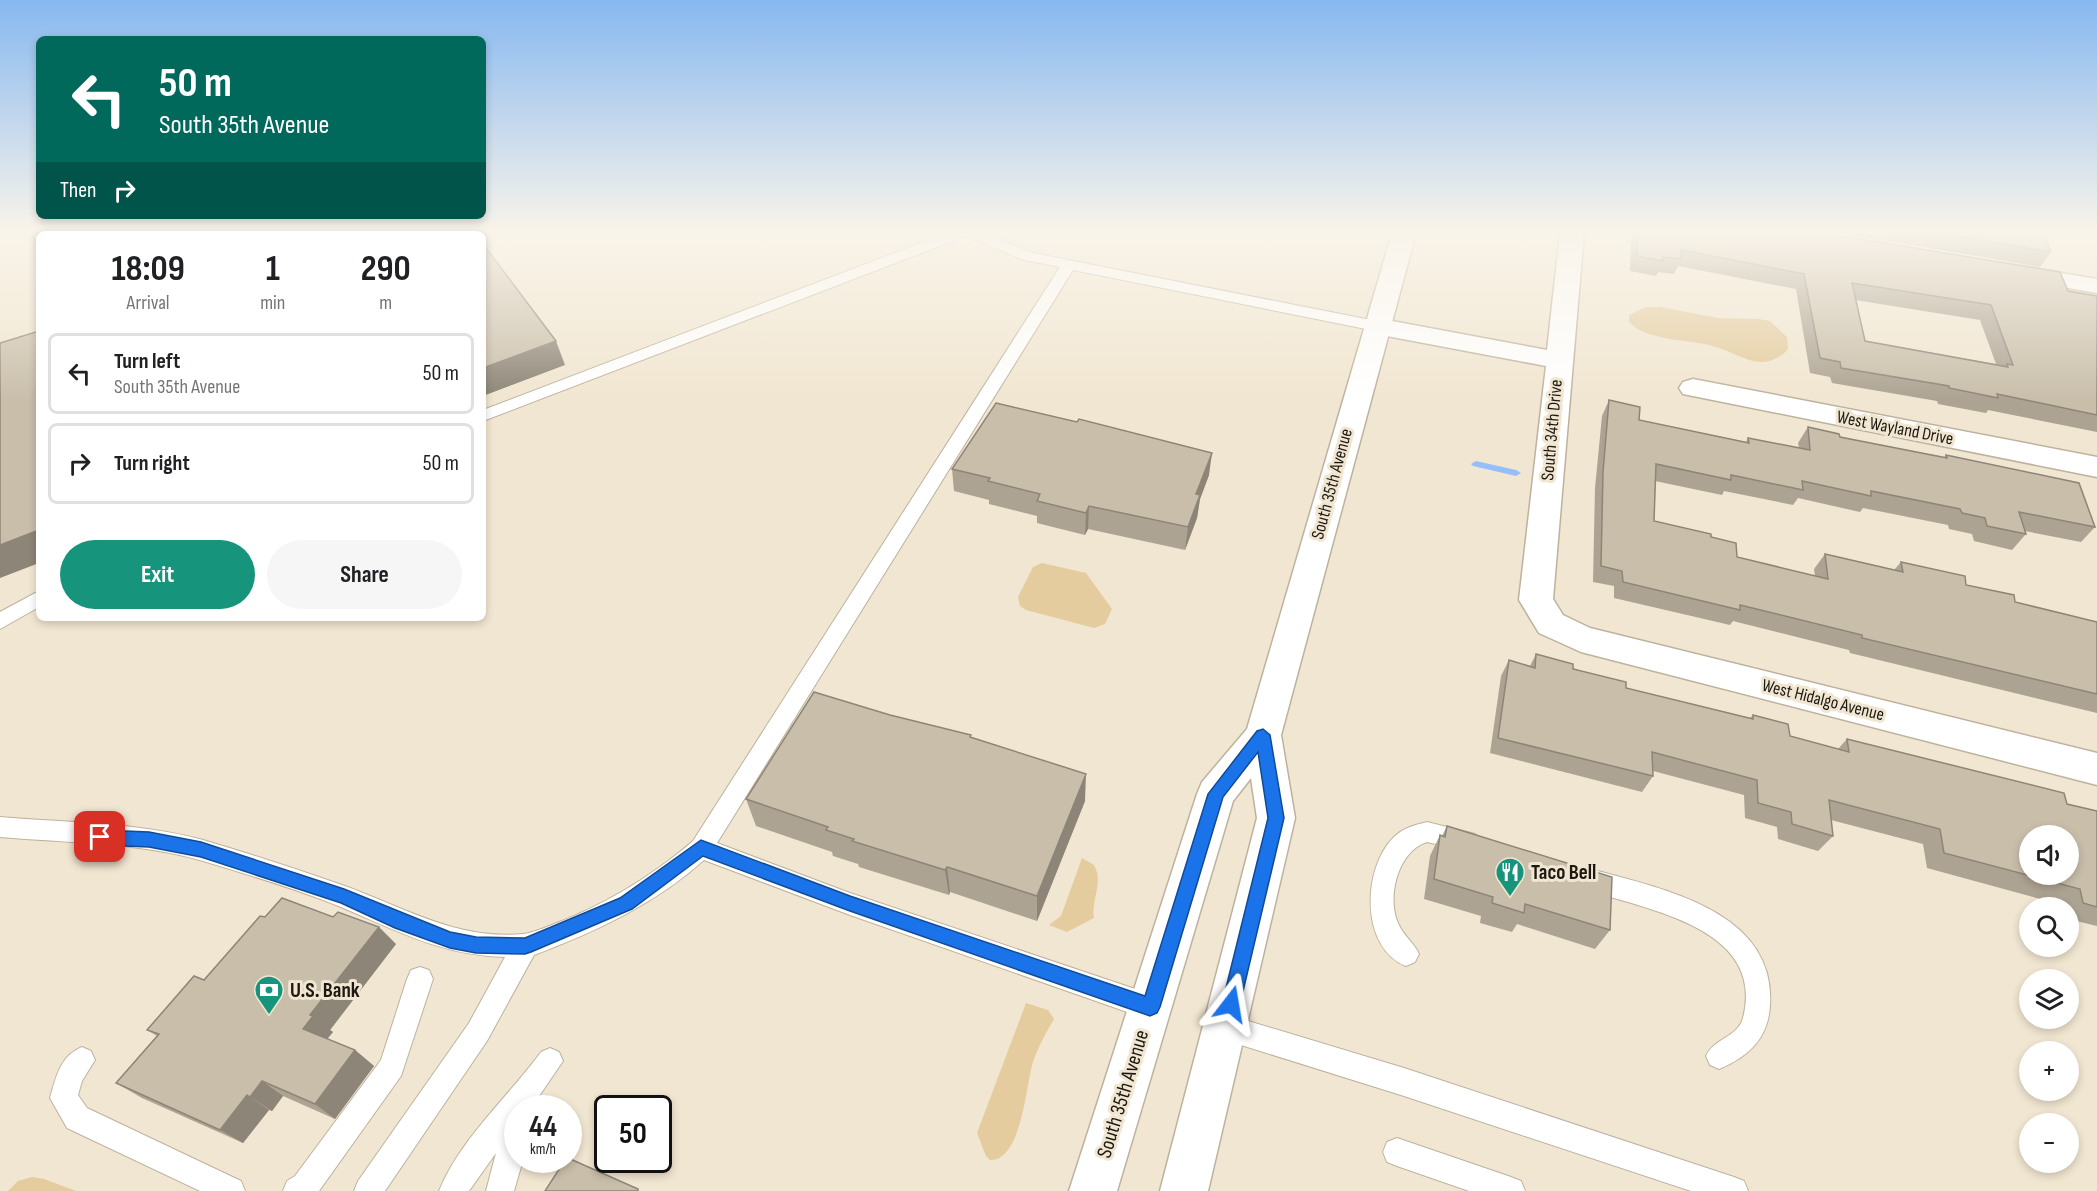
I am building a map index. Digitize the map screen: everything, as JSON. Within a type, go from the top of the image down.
[{"type":"street","name":"South 35th Avenue","points":[[1093,1191],[1216,794],[1263,735],[1387,289]]},
{"type":"street","name":"South 34th Drive","points":[[1551,624],[1536,600],[1566,289]]},
{"type":"street","points":[[1376,326],[1559,360]]},
{"type":"street","name":"West Wayland Drive","points":[[1693,388],[2097,467]]},
{"type":"street","name":"West Hidalgo Avenue","points":[[1551,624],[1581,639],[2097,769]]},
{"type":"street","name":"South 35th Avenue","points":[[1184,1191],[1276,818],[1263,735]]},
{"type":"lane","points":[[486,415],[816,289]]},
{"type":"lane","points":[[0,827],[149,840],[201,850],[344,897],[450,940],[476,945],[525,946],[626,903],[701,848],[1054,289]]},
{"type":"lane","points":[[1184,289],[1376,326]]},
{"type":"lane","points":[[0,621],[36,600]]},
{"type":"lane","points":[[1406,954],[1387,929],[1382,900],[1396,848],[1411,836],[1428,831],[1484,847]]},
{"type":"lane","points":[[701,848],[850,903],[1150,1007]]},
{"type":"lane","points":[[1562,871],[1686,910],[1705,919],[1741,944],[1754,968],[1758,988],[1758,1022],[1748,1039],[1719,1056]]},
{"type":"lane","points":[[368,1191],[478,1032],[525,946]]},
{"type":"lane","points":[[297,1191],[305,1186],[392,1066],[420,979]]},
{"type":"lane","points":[[1225,1027],[1404,1082],[1734,1191]]},
{"type":"lane","points":[[82,1060],[70,1074],[64,1098],[77,1118],[231,1191]]},
{"type":"lane","points":[[530,1095],[550,1061]]},
{"type":"lane","points":[[453,1191],[484,1143],[504,1126]]},
{"type":"lane","points":[[1397,1152],[1511,1191]]},
{"type":"lane","points":[[500,1191],[505,1173]]},
{"type":"shaded area","points":[[1646,307],[1661,307],[1718,318],[1770,321],[1787,337],[1788,349],[1774,359],[1758,362],[1708,345],[1648,334],[1629,322],[1629,315]]},
{"type":"shaded area","points":[[1042,563],[1086,573],[1112,609],[1105,624],[1094,628],[1026,610],[1020,606],[1018,597],[1033,567]]},
{"type":"shaded area","points":[[1082,858],[1094,865],[1097,872],[1098,885],[1094,918],[1067,932],[1049,925],[1061,916]]},
{"type":"shaded area","points":[[1026,1003],[1048,1010],[1054,1019],[1033,1062],[1016,1135],[1001,1157],[990,1160],[986,1156],[977,1133]]},
{"type":"shaded area","points":[[32,1177],[76,1191],[8,1191],[18,1181]]},
{"type":"building","points":[[486,289],[517,289],[556,341],[486,367]]},
{"type":"building","points":[[1807,289],[1853,289],[1865,341],[2008,367],[2007,364],[2013,365],[1991,305],[1887,289],[2067,289],[2068,291],[2097,296],[2097,415],[1997,394],[1998,398],[1949,388],[1949,386],[1841,368],[1840,362],[1820,358]]},
{"type":"building","points":[[36,332],[36,531],[0,545],[0,343]]},
{"type":"building","points":[[1609,400],[1640,407],[1639,420],[1749,443],[1748,438],[1810,450],[1808,427],[1839,434],[1840,437],[1947,458],[1946,455],[2079,483],[2095,527],[2019,512],[2026,534],[1987,526],[1985,518],[1962,513],[1960,509],[1871,491],[1871,496],[1802,481],[1803,490],[1731,475],[1731,480],[1656,464],[1654,521],[1711,534],[1711,537],[1736,543],[1737,557],[1828,579],[1825,554],[1903,572],[1901,562],[1965,576],[1966,585],[2014,595],[2015,602],[2097,622],[2097,694],[1862,638],[1862,635],[1740,605],[1740,610],[1623,582],[1622,571],[1601,566],[1603,472]]},
{"type":"building","points":[[996,403],[1077,422],[1079,419],[1212,453],[1196,494],[1200,495],[1188,527],[1089,506],[1086,513],[1037,501],[1040,494],[952,469]]},
{"type":"building","points":[[1536,654],[1573,664],[1573,669],[1626,682],[1626,688],[1753,719],[1753,715],[1788,724],[1790,736],[1849,752],[1847,739],[2064,793],[2067,804],[2097,811],[2097,907],[2083,903],[2080,889],[2065,885],[2079,885],[2079,825],[2019,825],[2019,873],[1944,853],[1940,829],[1829,800],[1833,836],[1792,824],[1791,812],[1758,803],[1757,780],[1652,752],[1653,776],[1498,738],[1509,660],[1535,668]]},
{"type":"building","points":[[814,692],[890,715],[971,735],[970,737],[1086,774],[1037,896],[947,867],[945,870],[852,841],[854,839],[826,830],[828,827],[746,799]]},
{"type":"building","points":[[1447,826],[1612,877],[1610,930],[1525,904],[1524,913],[1492,903],[1493,897],[1434,879],[1440,835],[1445,837]]},
{"type":"building","name":"U.S. Bank","points":[[282,898],[333,917],[338,912],[379,927],[310,1015],[313,1016],[303,1029],[355,1050],[315,1104],[262,1081],[250,1097],[247,1095],[220,1130],[116,1083],[159,1034],[147,1030],[194,976],[204,980],[260,916],[265,917]]},
{"type":"building","points":[[582,1164],[594,1170],[594,1173],[602,1173],[638,1189],[638,1191],[545,1191],[557,1173],[582,1173]]},
{"type":"waterway","points":[[1476,464],[1516,473]]},
{"type":"place","name":"Taco Bell","points":[[1510,898]]},
{"type":"place","name":"U.S. Bank","points":[[269,1016]]},
{"type":"route","points":[[100,837],[149,840],[201,850],[257,866],[344,897],[450,940],[476,945],[525,946],[567,931],[626,903],[701,848],[850,903],[1150,1007],[1216,794],[1263,735],[1276,818],[1231,1004]]}]
